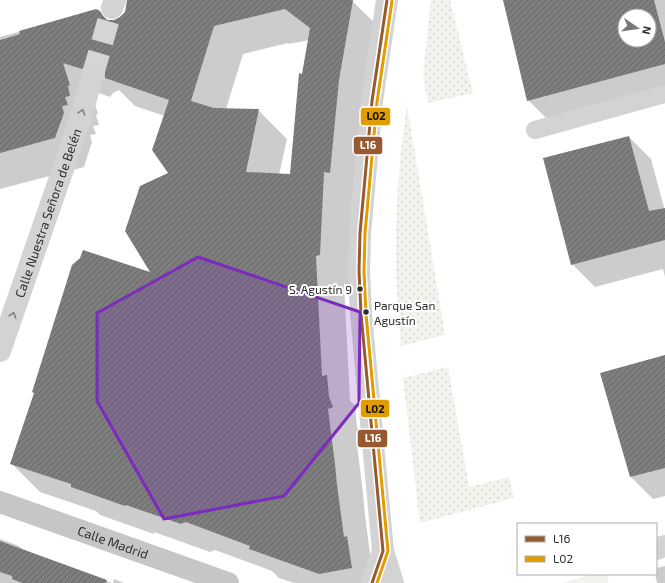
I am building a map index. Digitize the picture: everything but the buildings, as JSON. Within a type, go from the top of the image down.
[{"type":"main road","name":"Calle Madrid","points":[[0,502],[227,583]]},
{"type":"street","points":[[387,0],[372,109],[360,232],[359,271],[361,314],[383,551],[393,583]]},
{"type":"street","name":"Calle Nuestra Señora de Belén","points":[[0,351],[77,128],[93,74]]},
{"type":"street","points":[[536,130],[665,94]]},
{"type":"street","points":[[372,583],[383,551]]},
{"type":"highlighted area","points":[[198,257],[360,312],[359,403],[284,496],[164,519],[97,401],[97,313]]},
{"type":"shaded area","points":[[431,0],[450,0],[473,93],[428,103],[423,75]]},
{"type":"shaded area","points":[[407,106],[445,335],[401,346],[397,296],[396,228],[402,141]]},
{"type":"shaded area","points":[[448,367],[469,487],[509,477],[514,498],[420,523],[403,378]]},
{"type":"shaded area","points":[[590,575],[606,575],[609,583],[562,583]]},
{"type":"tunnel","points":[[93,74],[112,8]]},
{"type":"transit line","name":"L16","points":[[372,583],[383,551],[361,314],[359,271],[360,233],[372,101],[387,0]]},
{"type":"transit line","name":"L02","points":[[377,583],[388,551],[366,314],[364,271],[365,233],[377,102],[392,1]]},
{"type":"place","name":"S. Agustín 9","points":[[360,289]]},
{"type":"place","name":"Parque San Agustín","points":[[366,312]]}]
